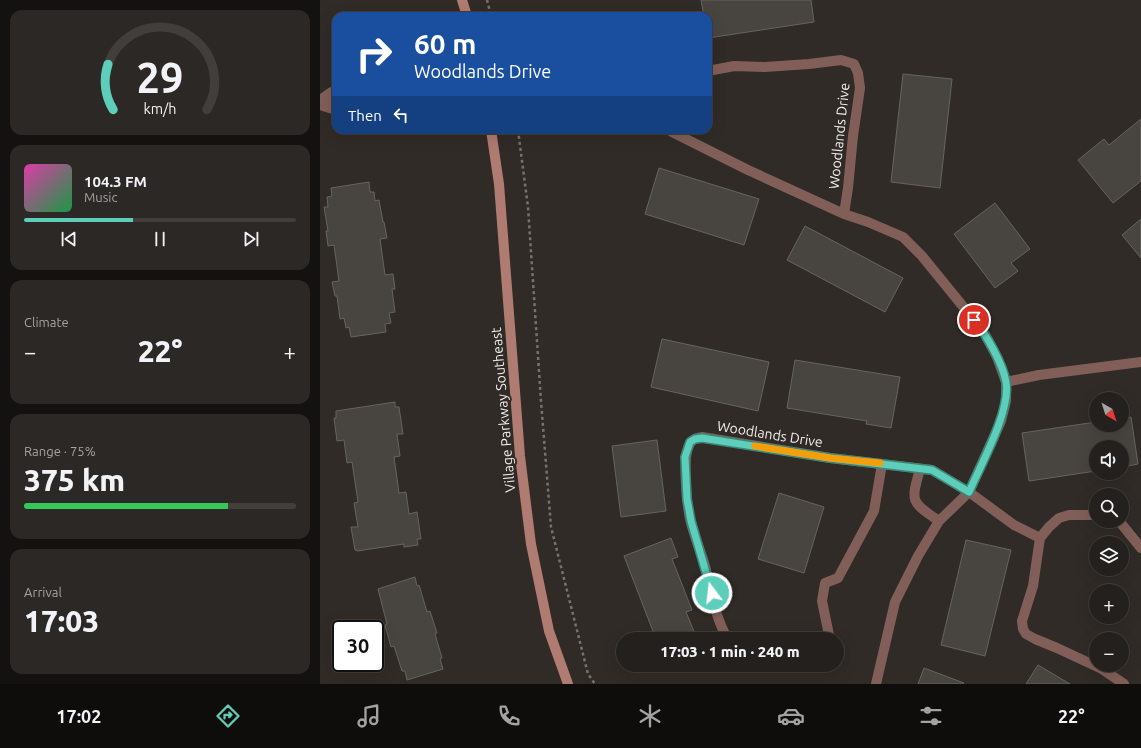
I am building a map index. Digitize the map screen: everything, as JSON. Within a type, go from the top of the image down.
[{"type":"street","points":[[462,0],[466,12]]},
{"type":"street","name":"Woodlands Drive","points":[[712,70],[734,66],[765,67],[841,60],[854,64],[858,73],[860,88],[844,214]]},
{"type":"street","points":[[320,102],[332,92]]},
{"type":"street","points":[[320,102],[332,100]]},
{"type":"street","points":[[320,102],[332,108]]},
{"type":"street","name":"Village Parkway Southeast","points":[[492,134],[499,184],[520,456],[530,544],[549,631],[568,684]]},
{"type":"street","name":"Woodlands Drive","points":[[676,134],[748,170],[844,214],[868,222],[903,237],[922,256],[983,331],[997,357],[1006,382],[1006,401],[1001,421],[969,492],[939,521],[918,556],[894,602],[876,684]]},
{"type":"street","points":[[1006,382],[1039,375],[1141,362]]},
{"type":"street","name":"Woodlands Drive","points":[[725,632],[720,622],[705,565],[691,521],[687,499],[685,457],[690,442],[695,439],[702,438],[830,458],[932,470],[969,492],[1014,525],[1040,538]]},
{"type":"street","points":[[828,632],[822,601],[825,583],[838,578],[874,511],[882,464]]},
{"type":"street","points":[[920,469],[913,495],[921,509],[939,521]]},
{"type":"street","points":[[1089,514],[1069,515],[1059,518],[1040,538],[1033,586],[1022,621],[1023,628],[1026,634],[1035,639],[1102,669],[1124,684]]},
{"type":"street","points":[[1125,528],[1141,548]]},
{"type":"path","points":[[487,0],[490,12]]},
{"type":"path","points":[[519,134],[528,207],[551,527],[588,674],[595,684]]},
{"type":"building","points":[[701,0],[811,0],[814,22],[712,37],[712,12],[703,12]]},
{"type":"building","points":[[903,74],[952,79],[940,188],[891,182]]},
{"type":"building","points":[[1141,119],[1141,181],[1113,203],[1078,160],[1104,139],[1109,145]]},
{"type":"building","points":[[659,168],[759,199],[744,245],[645,214]]},
{"type":"building","points":[[369,182],[370,192],[374,192],[375,201],[379,200],[384,222],[387,238],[380,239],[385,275],[393,274],[395,289],[392,289],[395,312],[389,313],[391,323],[385,324],[386,332],[351,337],[349,327],[346,328],[344,318],[340,319],[337,296],[335,296],[332,282],[339,281],[334,245],[328,246],[326,231],[328,231],[324,207],[328,207],[327,197],[332,196],[331,188]]},
{"type":"building","points":[[995,203],[1030,249],[1011,263],[1018,271],[995,288],[954,234]]},
{"type":"building","points":[[1141,219],[1141,258],[1122,235]]},
{"type":"building","points":[[805,226],[903,278],[885,312],[787,260]]},
{"type":"building","points":[[662,339],[769,362],[758,411],[651,387]]},
{"type":"building","points":[[795,360],[900,377],[891,428],[866,424],[867,421],[787,408]]},
{"type":"building","points":[[395,402],[395,407],[399,407],[403,434],[397,434],[400,456],[394,457],[399,493],[406,492],[409,514],[417,512],[421,539],[417,539],[418,545],[404,547],[404,544],[357,551],[355,550],[351,527],[358,527],[354,503],[358,502],[352,462],[347,463],[344,440],[337,441],[334,418],[336,418],[336,411]]},
{"type":"building","points":[[1129,417],[1131,417],[1138,464],[1129,466],[1129,440],[1089,440],[1089,472],[1029,481],[1022,433],[1089,423],[1089,432],[1129,432]]},
{"type":"building","points":[[657,440],[666,511],[621,517],[612,446]]},
{"type":"building","points":[[779,493],[824,507],[804,573],[758,559]]},
{"type":"building","points":[[671,538],[678,557],[672,559],[692,610],[686,612],[694,632],[653,632],[624,556]]},
{"type":"building","points":[[966,540],[1011,550],[985,656],[941,645]]},
{"type":"building","points":[[415,577],[427,612],[430,611],[437,633],[435,634],[442,658],[440,659],[443,669],[407,680],[405,671],[402,671],[394,646],[391,647],[378,589]]},
{"type":"building","points":[[1038,665],[1070,684],[1026,684]]},
{"type":"building","points":[[924,668],[964,683],[918,684]]},
{"type":"slow traffic","points":[[755,446],[830,458],[880,463]]},
{"type":"route","points":[[712,593],[691,521],[687,499],[685,457],[690,442],[695,439],[702,438],[830,458],[932,470],[969,492],[1001,421],[1006,401],[1006,382],[997,357],[983,331],[974,320]]}]
